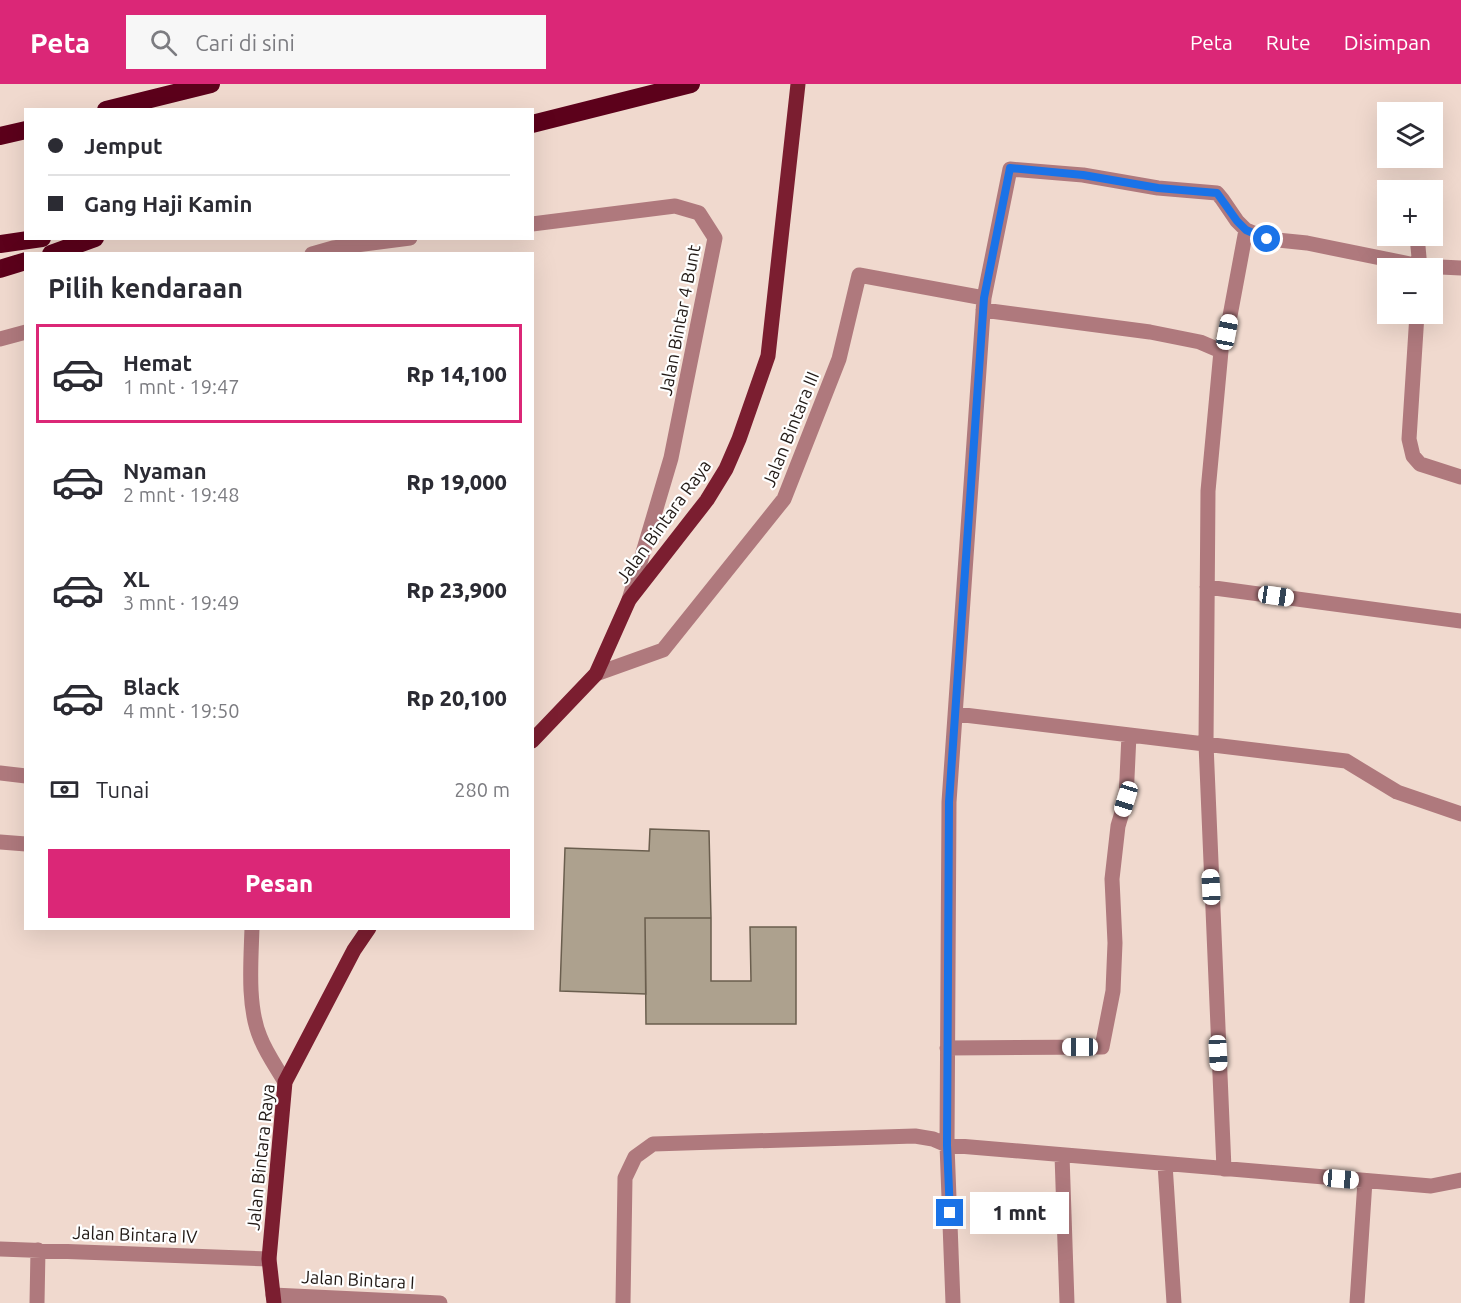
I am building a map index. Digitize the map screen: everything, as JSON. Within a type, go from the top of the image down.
[{"type":"highway","points":[[114,108],[211,84]]},
{"type":"highway","points":[[534,123],[691,84]]},
{"type":"highway","points":[[0,136],[24,130]]},
{"type":"highway","points":[[0,244],[28,240]]},
{"type":"highway","points":[[56,252],[90,240]]},
{"type":"highway","points":[[0,269],[24,262]]},
{"type":"main road","name":"Jalan Bintara Raya","points":[[534,739],[596,674],[629,600],[707,500],[726,469],[739,439],[768,356],[798,84]]},
{"type":"main road","name":"Jalan Bintara Raya","points":[[273,1299],[269,1259],[285,1082],[354,950],[368,930]]},
{"type":"street","points":[[954,1303],[947,1145],[949,802],[983,304],[1010,168],[1083,175],[1158,188],[1217,193],[1246,230],[1267,239],[1307,243],[1378,258]]},
{"type":"street","name":"Jalan Bintar 4 Bunt","points":[[534,224],[675,206],[699,213],[715,238],[671,458],[629,600]]},
{"type":"street","points":[[1227,332],[1246,230]]},
{"type":"street","points":[[333,251],[398,240]]},
{"type":"street","points":[[1443,268],[1461,268]]},
{"type":"street","name":"Jalan Bintara III","points":[[596,674],[663,650],[784,499],[839,359],[859,275],[983,304]]},
{"type":"street","points":[[983,304],[1150,332],[1200,342],[1221,351],[1208,491],[1206,744],[1224,1169]]},
{"type":"street","points":[[1416,324],[1409,439],[1413,456],[1420,464],[1461,477]]},
{"type":"street","points":[[0,339],[24,333]]},
{"type":"street","points":[[1207,586],[1461,621]]},
{"type":"street","points":[[956,714],[1346,761],[1397,792],[1461,814]]},
{"type":"street","points":[[947,1047],[1102,1047],[1113,991],[1115,943],[1112,879],[1118,826],[1126,799],[1129,735]]},
{"type":"street","points":[[0,772],[24,776]]},
{"type":"street","points":[[0,842],[24,844]]},
{"type":"street","points":[[252,930],[251,974],[254,1014],[260,1037],[285,1082]]},
{"type":"street","points":[[623,1303],[625,1178],[635,1157],[653,1144],[915,1136],[933,1139],[947,1145],[1365,1181],[1431,1186],[1461,1180]]},
{"type":"street","points":[[1062,1155],[1067,1303]]},
{"type":"street","points":[[1166,1164],[1174,1303]]},
{"type":"street","points":[[1357,1303],[1365,1181]]},
{"type":"street","name":"Jalan Bintara IV","points":[[0,1249],[269,1259]]},
{"type":"street","points":[[37,1303],[38,1250]]},
{"type":"street","name":"Jalan Bintara I","points":[[273,1299],[440,1303]]},
{"type":"building","points":[[650,829],[709,831],[711,918],[645,918],[646,994],[560,991],[565,848],[649,851]]},
{"type":"building","points":[[645,918],[711,918],[711,981],[751,981],[750,927],[796,927],[796,1024],[646,1024]]},
{"type":"route","points":[[950,1213],[947,1145],[949,802],[984,298],[1010,168],[1083,175],[1158,188],[1217,193],[1246,230],[1267,239]]}]
